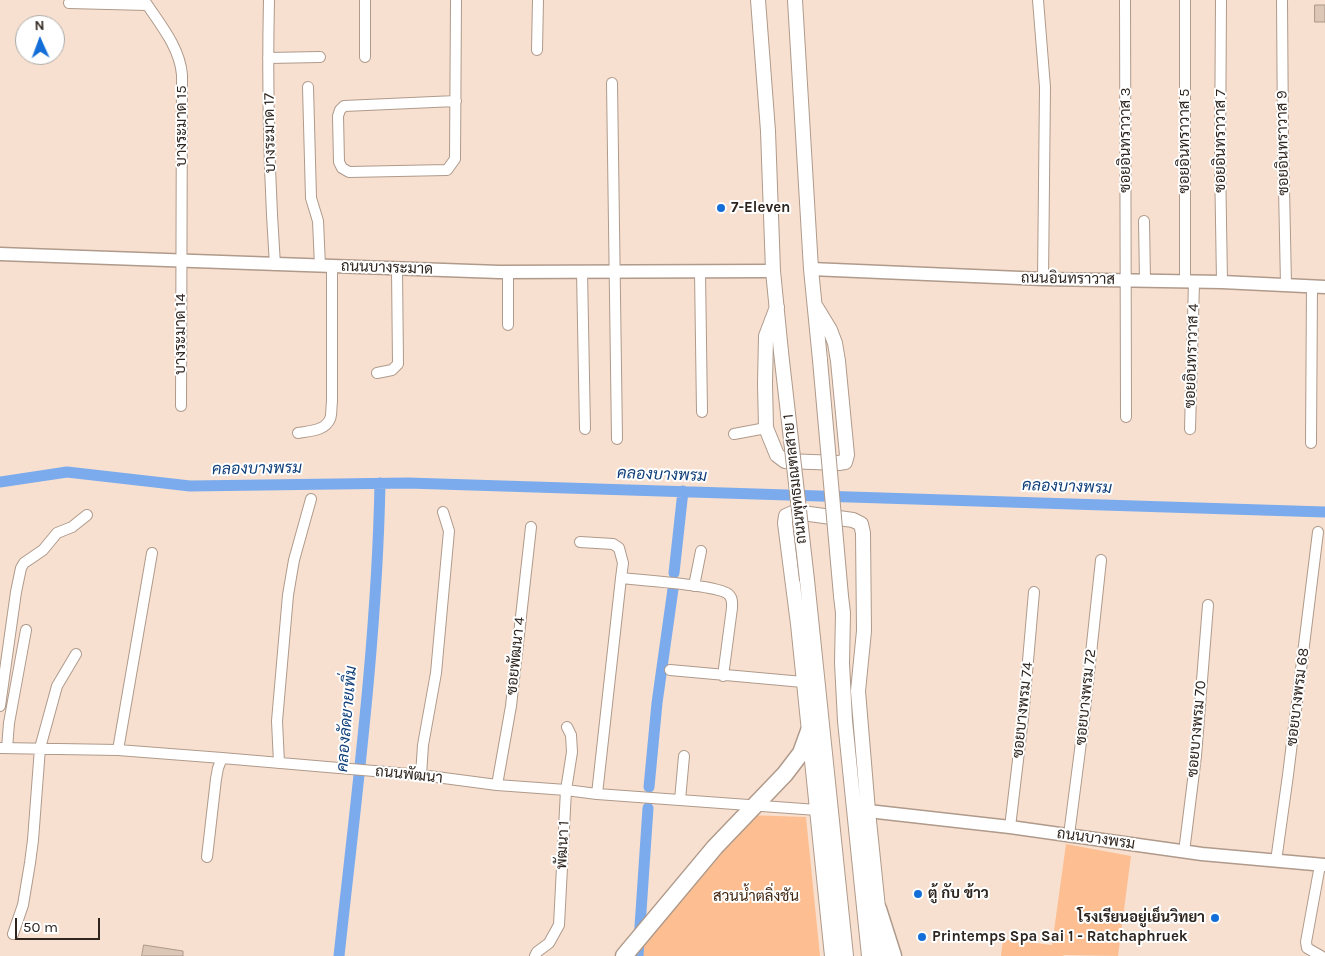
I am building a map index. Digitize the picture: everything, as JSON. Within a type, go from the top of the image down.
[{"type":"main road","name":"ถนนพุทธมณฑลสาย 1","points":[[758,0],[768,131],[773,271],[846,956]]},
{"type":"main road","points":[[795,0],[804,120],[811,269],[816,307],[841,596],[858,691],[883,956]]},
{"type":"main road","points":[[777,307],[766,336],[765,354],[766,428],[777,455],[786,461],[845,462],[847,455],[835,343],[830,330],[816,307]]},
{"type":"main road","points":[[832,956],[798,624],[785,523],[786,516],[795,512],[853,520],[861,524],[864,533],[864,632],[858,691]]},
{"type":"main road","points":[[843,613],[842,662],[847,746],[869,956]]},
{"type":"main road","points":[[806,702],[814,650]]},
{"type":"main road","points":[[624,956],[715,847],[785,774],[801,753],[809,731]]},
{"type":"main road","points":[[878,909],[893,956]]},
{"type":"street","name":"บางระมาด 17","points":[[269,0],[268,58],[272,224],[275,265]]},
{"type":"street","points":[[365,0],[365,57]]},
{"type":"street","points":[[456,0],[456,101],[455,159],[447,170],[349,172],[342,168],[339,162],[338,116],[344,106],[456,101]]},
{"type":"street","points":[[537,50],[538,0]]},
{"type":"street","points":[[1038,0],[1044,87],[1043,279]]},
{"type":"street","name":"ซอยอินทราวาส 3","points":[[1125,0],[1126,417]]},
{"type":"street","name":"ซอยอินทราวาส 5","points":[[1185,0],[1189,282]]},
{"type":"street","name":"ซอยอินทราวาส 7","points":[[1221,0],[1220,160],[1222,282]]},
{"type":"street","name":"ซอยอินทราวาส 9","points":[[1282,0],[1286,285]]},
{"type":"street","points":[[69,3],[145,2]]},
{"type":"street","name":"บางระมาด 15","points":[[145,2],[176,51],[181,63],[181,262]]},
{"type":"street","points":[[268,58],[320,57]]},
{"type":"street","points":[[612,83],[617,439]]},
{"type":"street","points":[[298,433],[322,427],[330,419],[332,402],[326,266],[312,198],[308,87]]},
{"type":"street","points":[[1144,221],[1145,281]]},
{"type":"street","name":"ถนนบางระมาด","points":[[0,254],[181,262],[508,272],[773,271]]},
{"type":"street","name":"บางระมาด 14","points":[[181,262],[181,406]]},
{"type":"street","points":[[377,373],[392,370],[398,364],[398,269]]},
{"type":"street","name":"ถนนอินทราวาส","points":[[811,269],[1043,279],[1222,282],[1319,287]]},
{"type":"street","points":[[582,271],[586,429]]},
{"type":"street","points":[[508,272],[508,325]]},
{"type":"street","points":[[700,272],[702,412]]},
{"type":"street","name":"ซอยอินทราวาส 4","points":[[1189,282],[1190,429]]},
{"type":"street","points":[[1311,443],[1319,287]]},
{"type":"street","points":[[734,434],[766,428]]},
{"type":"street","points":[[279,762],[277,722],[288,594],[294,560],[311,499]]},
{"type":"street","points":[[421,775],[423,745],[436,673],[449,531],[443,512]]},
{"type":"street","points":[[0,706],[21,568],[24,563],[43,550],[57,533],[72,527],[87,515]]},
{"type":"street","name":"ซอยพัฒนา 4","points":[[497,785],[510,706],[531,527]]},
{"type":"street","name":"ซอยบางพรม 68","points":[[1276,861],[1318,532]]},
{"type":"street","points":[[580,542],[613,544],[619,548],[622,563],[597,794]]},
{"type":"street","points":[[694,586],[701,551]]},
{"type":"street","points":[[118,750],[152,553]]},
{"type":"street","name":"ซอยบางพรม 72","points":[[1069,835],[1101,560]]},
{"type":"street","points":[[621,578],[694,586],[727,593],[732,598],[732,608],[723,676]]},
{"type":"street","name":"ซอยบางพรม 74","points":[[1010,827],[1023,718],[1034,592]]},
{"type":"street","name":"ซอยบางพรม 70","points":[[1184,852],[1196,756],[1208,605]]},
{"type":"street","points":[[4,748],[26,630]]},
{"type":"street","points":[[13,934],[23,905],[30,863],[40,748],[57,686],[76,654]]},
{"type":"street","points":[[670,670],[803,682]]},
{"type":"street","name":"พัฒนา 1","points":[[534,956],[549,943],[559,925],[566,790],[572,752],[571,735],[567,727]]},
{"type":"street","name":"ถนนพัฒนา","points":[[4,748],[118,750],[279,762],[597,794],[817,810]]},
{"type":"street","points":[[680,800],[684,756]]},
{"type":"street","points":[[207,857],[216,779],[222,758]]},
{"type":"street","name":"ถนนบางพรม","points":[[868,811],[1010,827],[1184,852],[1323,865]]},
{"type":"street","points":[[1321,956],[1308,948],[1306,942],[1323,865]]},
{"type":"green space","name":"สวนน้ำตลิ่งชัน","points":[[748,815],[806,817],[820,956],[642,956],[643,932]]},
{"type":"green space","points":[[1066,844],[1131,856],[1118,956],[1001,956],[1003,939],[1052,945]]},
{"type":"building","points":[[1315,5],[1325,5],[1325,22],[1315,22]]},
{"type":"building","points":[[144,945],[183,951],[183,956],[142,956]]},
{"type":"waterway","name":"คลองบางพรม","points":[[0,482],[67,472],[190,486],[408,483],[1325,512]]},
{"type":"waterway","name":"คลองลัดยายเพิ่ม","points":[[339,956],[370,661],[375,601],[380,483]]},
{"type":"waterway","points":[[674,573],[683,491]]},
{"type":"waterway","points":[[649,787],[657,703],[673,589]]},
{"type":"waterway","points":[[638,956],[648,808]]},
{"type":"place","name":"7-Eleven","points":[[721,208]]},
{"type":"place","name":"ตู้ กับ ข้าว","points":[[918,894]]},
{"type":"place","name":"โรงเรียนอยู่เย็นวิทยา","points":[[1215,918]]},
{"type":"place","name":"Printemps Spa Sai 1 - Ratchaphruek","points":[[922,937]]}]
